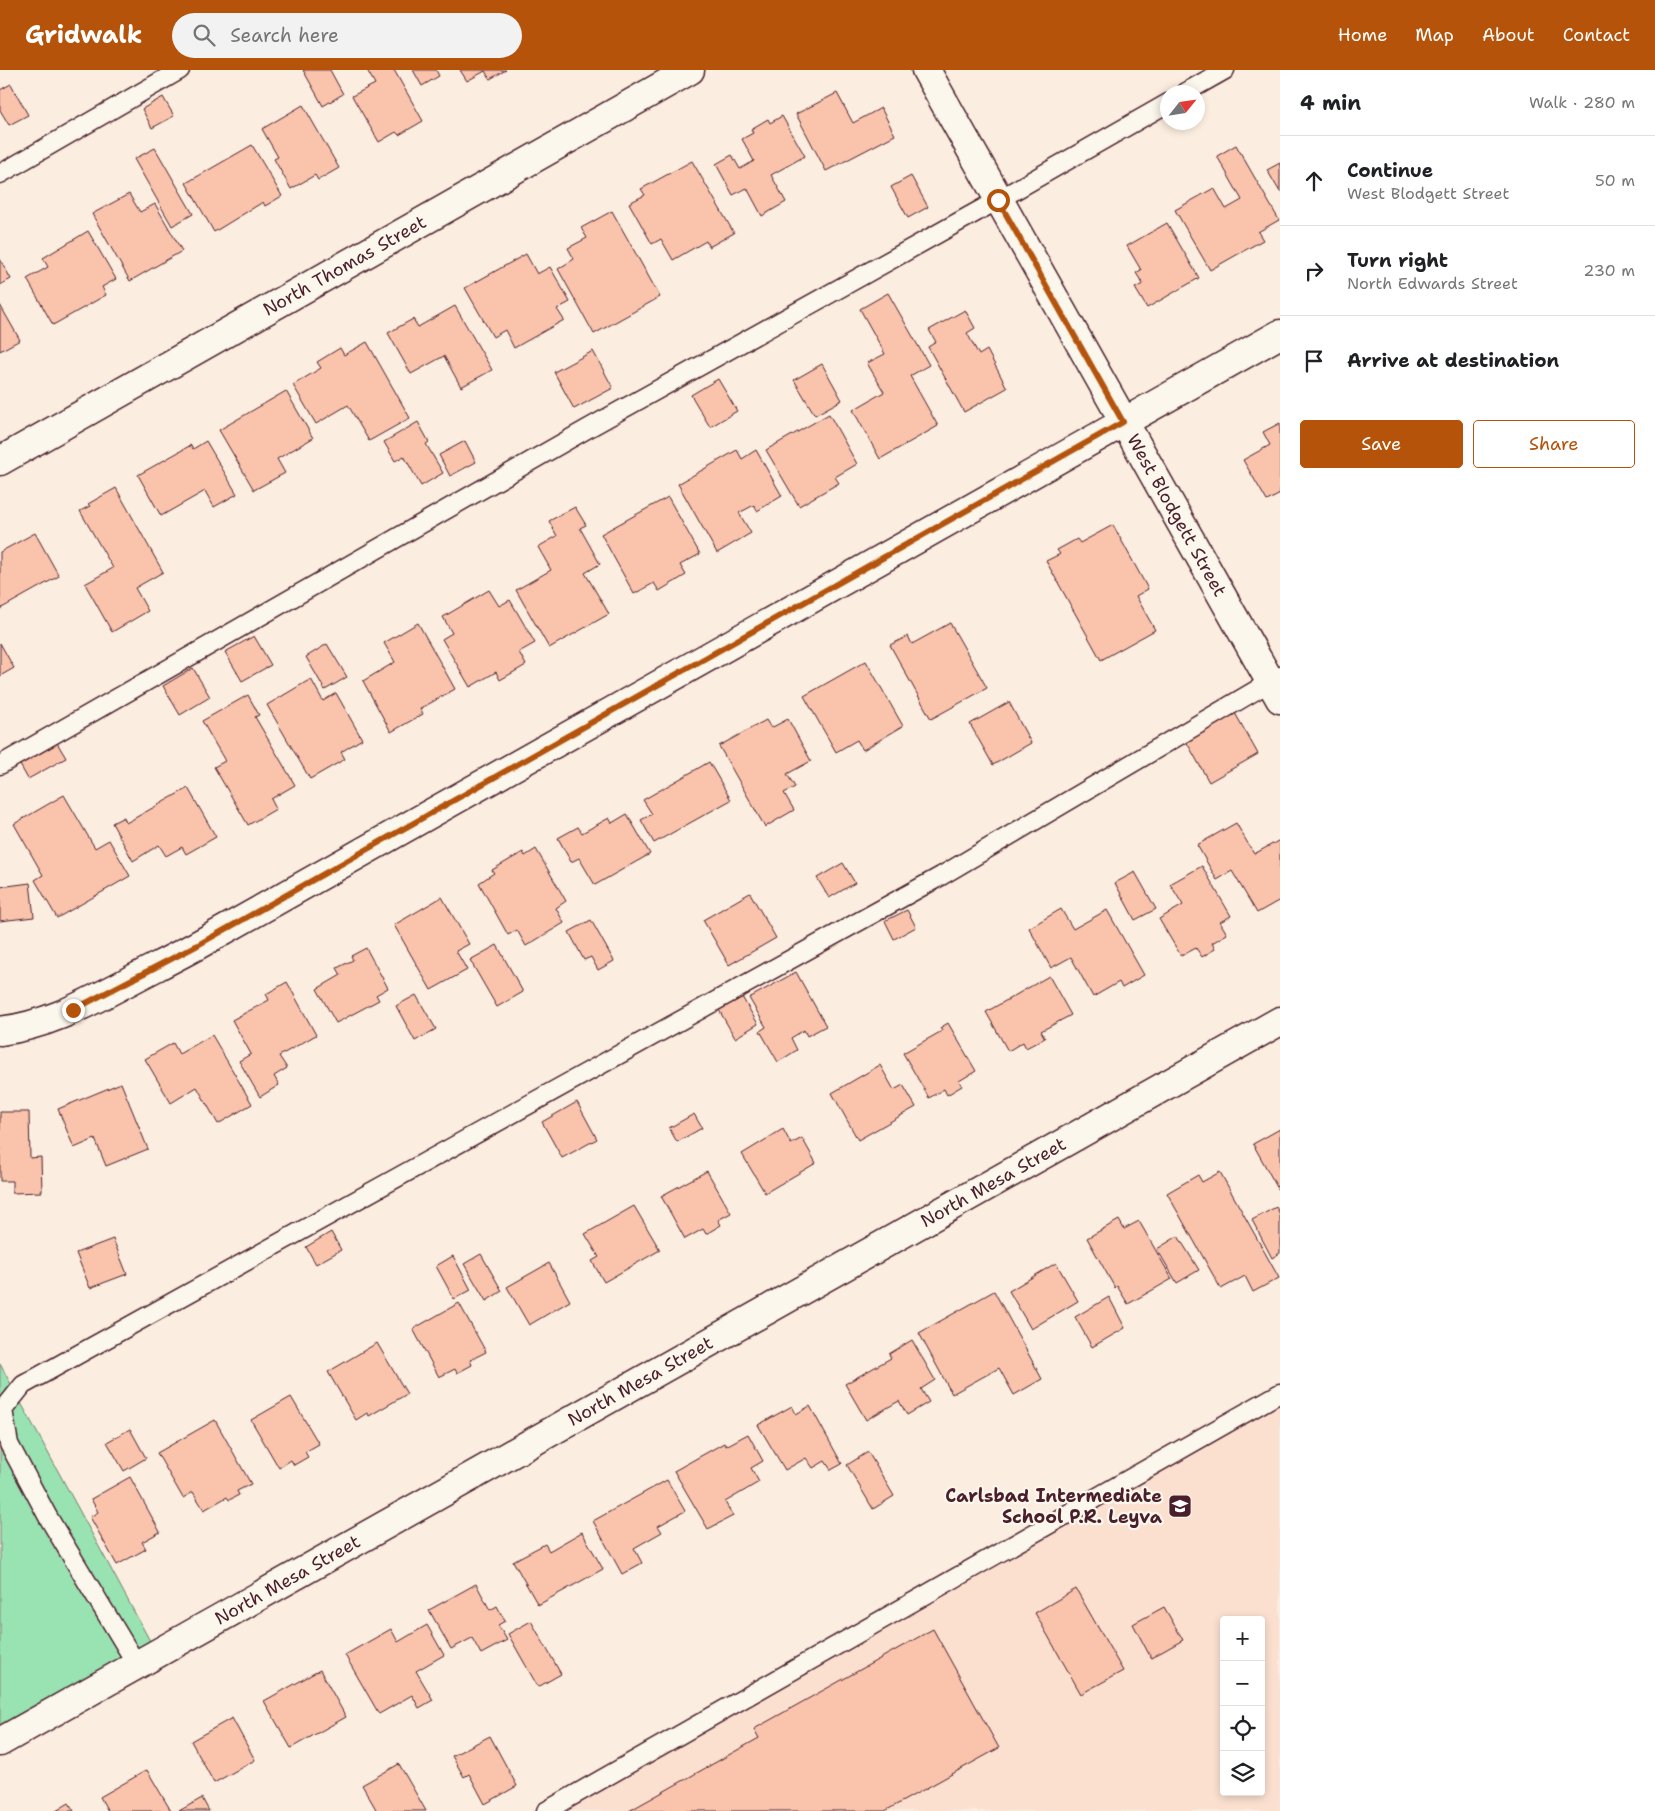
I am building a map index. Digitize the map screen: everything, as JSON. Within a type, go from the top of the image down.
[{"type":"street","name":"North Thomas Street","points":[[0,461],[690,70]]},
{"type":"street","name":"West Blodgett Street","points":[[926,70],[1123,422],[1277,685]]},
{"type":"street","points":[[0,1031],[13,1030],[49,1020],[73,1010],[196,946],[1280,334]]},
{"type":"street","name":"North Mesa Street","points":[[0,1742],[1280,1021]]},
{"type":"lane","points":[[0,174],[180,70]]},
{"type":"lane","points":[[1198,85],[1225,70]]},
{"type":"lane","points":[[0,765],[586,429],[1160,108]]},
{"type":"lane","points":[[137,1665],[48,1517],[9,1444],[3,1410],[23,1385],[941,876],[1277,685]]},
{"type":"lane","points":[[546,1811],[1280,1392]]},
{"type":"shaded area","name":"Carlsbad Intermediate School P.R. Leyva","points":[[1280,1393],[1280,1811],[546,1811]]},
{"type":"green space","points":[[0,1364],[157,1654],[0,1742]]},
{"type":"building","points":[[303,70],[330,70],[343,94],[323,106]]},
{"type":"building","points":[[367,70],[394,70],[423,121],[399,135],[396,132],[379,142],[352,96],[375,84]]},
{"type":"building","points":[[413,70],[436,70],[439,76],[422,86]]},
{"type":"building","points":[[460,70],[506,70],[490,79],[485,71],[467,81]]},
{"type":"building","points":[[11,84],[28,115],[9,125],[0,110],[0,90]]},
{"type":"building","points":[[837,93],[853,123],[881,108],[895,135],[826,171],[796,114]]},
{"type":"building","points":[[163,97],[174,116],[152,128],[142,109]]},
{"type":"building","points":[[303,105],[339,168],[318,180],[315,175],[291,189],[274,159],[278,157],[262,129]]},
{"type":"building","points":[[782,116],[805,156],[771,175],[786,202],[762,216],[747,188],[733,195],[716,164],[732,155],[740,169],[754,161],[742,139],[753,133],[751,129],[768,119],[770,123]]},
{"type":"building","points":[[252,145],[282,196],[265,206],[263,202],[214,232],[186,183]]},
{"type":"building","points":[[1236,145],[1279,220],[1258,232],[1263,240],[1210,270],[1175,210],[1214,188],[1226,209],[1242,200],[1217,156]]},
{"type":"building","points":[[155,148],[193,214],[172,226],[134,159]]},
{"type":"building","points":[[692,161],[734,233],[709,247],[706,241],[673,260],[661,239],[652,244],[629,203],[645,195],[641,189]]},
{"type":"building","points":[[1280,163],[1280,192],[1267,170]]},
{"type":"building","points":[[911,176],[928,207],[908,218],[891,187]]},
{"type":"building","points":[[129,194],[140,212],[155,204],[182,251],[130,281],[92,214]]},
{"type":"building","points":[[612,211],[660,297],[594,334],[558,269],[574,259],[568,248],[587,238],[581,228]]},
{"type":"building","points":[[1167,223],[1199,278],[1147,308],[1135,288],[1143,284],[1136,273],[1141,270],[1127,246]]},
{"type":"building","points":[[88,231],[116,279],[102,287],[106,295],[53,325],[27,279],[48,267],[43,258]]},
{"type":"building","points":[[526,254],[537,274],[550,267],[570,302],[557,309],[564,320],[514,348],[505,330],[493,337],[465,288]]},
{"type":"building","points":[[0,259],[11,279],[0,285]]},
{"type":"building","points":[[888,293],[929,365],[910,376],[938,426],[880,459],[853,410],[884,392],[867,363],[885,354],[860,309]]},
{"type":"building","points":[[0,305],[20,340],[0,351]]},
{"type":"building","points":[[455,306],[492,370],[461,387],[444,356],[411,374],[388,333],[413,319],[418,327]]},
{"type":"building","points":[[965,310],[975,328],[967,333],[979,355],[987,350],[1007,388],[964,412],[928,347],[936,342],[929,330]]},
{"type":"building","points":[[367,342],[410,418],[369,441],[348,405],[316,424],[293,385],[321,368],[317,362],[340,348],[344,355]]},
{"type":"building","points":[[593,351],[613,388],[574,409],[554,372]]},
{"type":"building","points":[[822,364],[842,400],[815,415],[794,380]]},
{"type":"building","points":[[718,379],[737,411],[710,427],[691,395]]},
{"type":"building","points":[[286,391],[313,438],[277,459],[285,473],[254,490],[219,430]]},
{"type":"building","points":[[829,414],[857,464],[835,477],[839,483],[799,506],[766,450]]},
{"type":"building","points":[[418,422],[429,442],[426,444],[443,473],[421,486],[404,456],[395,461],[384,442]]},
{"type":"building","points":[[1280,423],[1280,494],[1267,501],[1243,460],[1270,445],[1263,432]]},
{"type":"building","points":[[206,441],[237,494],[214,507],[205,491],[161,516],[138,475],[191,445],[193,449]]},
{"type":"building","points":[[465,441],[476,462],[450,476],[439,455]]},
{"type":"building","points":[[737,450],[742,459],[756,450],[782,496],[757,511],[754,505],[739,513],[751,533],[717,553],[678,484]]},
{"type":"building","points":[[116,488],[163,572],[135,588],[148,611],[112,632],[85,584],[113,568],[80,511],[90,506],[88,504]]},
{"type":"building","points":[[668,497],[700,554],[680,565],[686,575],[659,591],[654,583],[634,594],[601,534]]},
{"type":"building","points":[[575,507],[586,525],[580,528],[600,564],[585,573],[609,614],[549,648],[516,590],[551,570],[538,547],[557,536],[549,521]]},
{"type":"building","points":[[1113,525],[1148,589],[1136,596],[1155,630],[1101,660],[1046,561],[1060,554],[1057,550],[1077,539],[1080,543]]},
{"type":"building","points":[[35,533],[59,576],[0,609],[0,552]]},
{"type":"building","points":[[489,590],[499,606],[510,600],[535,643],[519,652],[526,665],[500,680],[496,672],[470,687],[442,639],[452,633],[443,617]]},
{"type":"building","points":[[418,623],[455,689],[420,709],[423,714],[391,732],[363,681],[395,662],[384,643]]},
{"type":"building","points":[[950,623],[987,688],[931,719],[890,645],[908,636],[912,644]]},
{"type":"building","points":[[254,636],[271,665],[242,681],[225,652]]},
{"type":"building","points":[[0,643],[14,668],[0,676]]},
{"type":"building","points":[[327,644],[347,677],[325,690],[306,657]]},
{"type":"building","points":[[866,661],[903,726],[863,750],[857,740],[836,752],[804,696]]},
{"type":"building","points":[[193,668],[210,697],[180,715],[163,686]]},
{"type":"building","points":[[311,679],[323,701],[336,693],[362,739],[341,752],[345,759],[310,779],[267,705]]},
{"type":"building","points":[[248,695],[259,715],[255,717],[295,785],[271,799],[276,809],[248,825],[214,767],[225,761],[202,721]]},
{"type":"building","points":[[1009,702],[1031,743],[993,765],[970,724]]},
{"type":"building","points":[[1235,713],[1258,754],[1209,782],[1186,741]]},
{"type":"building","points":[[788,719],[811,761],[787,774],[795,787],[784,793],[794,810],[765,827],[719,746],[766,720],[771,728]]},
{"type":"building","points":[[56,741],[66,758],[28,779],[19,763]]},
{"type":"building","points":[[709,762],[731,800],[654,843],[641,820],[652,814],[643,800]]},
{"type":"building","points":[[188,788],[216,837],[186,854],[182,847],[166,856],[159,845],[133,861],[112,823],[124,817],[126,823]]},
{"type":"building","points":[[64,795],[95,848],[109,840],[130,876],[57,918],[35,880],[43,875],[14,824]]},
{"type":"building","points":[[627,814],[650,854],[595,885],[579,858],[571,862],[558,838],[578,827],[582,833],[609,818],[612,823]]},
{"type":"building","points":[[1236,823],[1254,854],[1280,840],[1280,900],[1257,913],[1232,871],[1217,880],[1197,845]]},
{"type":"building","points":[[536,849],[566,901],[556,908],[564,923],[526,946],[517,930],[508,935],[479,883],[494,873],[492,870],[523,852],[525,856]]},
{"type":"building","points":[[843,863],[855,883],[829,898],[817,878]]},
{"type":"building","points":[[1202,866],[1231,916],[1220,922],[1227,934],[1212,943],[1215,949],[1202,957],[1196,948],[1181,956],[1159,919],[1183,905],[1170,884]]},
{"type":"building","points":[[1135,872],[1156,909],[1135,920],[1115,883]]},
{"type":"building","points":[[30,883],[34,917],[0,921],[0,887]]},
{"type":"building","points":[[750,893],[776,938],[729,965],[703,920]]},
{"type":"building","points":[[442,897],[469,944],[456,951],[467,970],[431,990],[394,925]]},
{"type":"building","points":[[1061,909],[1073,929],[1107,910],[1144,975],[1122,988],[1119,982],[1093,997],[1071,957],[1051,968],[1029,928]]},
{"type":"building","points":[[907,910],[916,927],[894,939],[885,921]]},
{"type":"building","points":[[591,920],[614,961],[598,970],[591,957],[584,960],[569,932]]},
{"type":"building","points":[[497,945],[523,992],[497,1007],[470,960]]},
{"type":"building","points":[[366,948],[388,988],[376,995],[379,1000],[336,1023],[317,989],[341,975],[337,968],[353,960],[351,956]]},
{"type":"building","points":[[796,972],[826,1026],[807,1036],[804,1030],[791,1038],[797,1050],[778,1062],[760,1031],[766,1027],[749,998]]},
{"type":"building","points":[[1049,976],[1071,1015],[1041,1031],[1045,1038],[1026,1048],[1023,1042],[1008,1051],[986,1012]]},
{"type":"building","points":[[287,982],[316,1035],[279,1056],[287,1068],[274,1076],[279,1085],[260,1097],[239,1061],[251,1054],[232,1020],[269,1000],[266,994]]},
{"type":"building","points":[[416,995],[436,1029],[415,1041],[396,1006]]},
{"type":"building","points":[[742,997],[758,1024],[735,1038],[719,1010]]},
{"type":"building","points":[[948,1023],[976,1071],[959,1081],[962,1086],[947,1095],[944,1089],[929,1098],[903,1053],[942,1031],[940,1028]]},
{"type":"building","points":[[212,1035],[252,1104],[218,1124],[197,1087],[171,1103],[145,1059],[173,1043],[179,1054]]},
{"type":"building","points":[[880,1065],[894,1090],[903,1085],[916,1107],[858,1140],[832,1093]]},
{"type":"building","points":[[121,1083],[148,1149],[106,1166],[95,1139],[74,1148],[58,1109]]},
{"type":"building","points":[[577,1102],[597,1139],[562,1158],[542,1122]]},
{"type":"building","points":[[0,1112],[29,1112],[30,1158],[41,1157],[42,1192],[12,1193],[12,1181],[0,1181]]},
{"type":"building","points":[[694,1114],[702,1128],[677,1142],[669,1128]]},
{"type":"building","points":[[783,1129],[791,1144],[802,1138],[816,1163],[765,1193],[742,1154]]},
{"type":"building","points":[[1280,1129],[1280,1187],[1278,1189],[1253,1144]]},
{"type":"building","points":[[707,1171],[731,1213],[718,1220],[721,1225],[706,1234],[703,1229],[685,1239],[661,1196]]},
{"type":"building","points":[[1220,1172],[1279,1278],[1253,1292],[1245,1276],[1221,1289],[1167,1193],[1198,1175],[1202,1182]]},
{"type":"building","points":[[634,1206],[660,1250],[604,1282],[592,1261],[599,1257],[585,1234]]},
{"type":"building","points":[[1276,1207],[1280,1214],[1280,1253],[1272,1258],[1252,1220]]},
{"type":"building","points":[[1119,1220],[1124,1229],[1139,1221],[1172,1279],[1128,1304],[1117,1286],[1115,1288],[1087,1238]]},
{"type":"building","points":[[331,1232],[341,1250],[316,1264],[306,1247]]},
{"type":"building","points":[[1178,1236],[1199,1270],[1177,1283],[1157,1249]]},
{"type":"building","points":[[113,1239],[127,1274],[90,1288],[76,1253]]},
{"type":"building","points":[[481,1254],[502,1291],[486,1301],[464,1264]]},
{"type":"building","points":[[453,1256],[471,1290],[454,1299],[436,1266]]},
{"type":"building","points":[[549,1263],[570,1301],[529,1325],[507,1287]]},
{"type":"building","points":[[1056,1263],[1078,1301],[1031,1329],[1009,1291]]},
{"type":"building","points":[[994,1291],[1042,1379],[1014,1395],[999,1368],[952,1394],[919,1333]]},
{"type":"building","points":[[1109,1297],[1125,1328],[1092,1347],[1075,1317]]},
{"type":"building","points":[[459,1303],[486,1352],[470,1360],[472,1365],[457,1373],[455,1369],[439,1377],[413,1329]]},
{"type":"building","points":[[912,1340],[935,1380],[921,1389],[929,1402],[907,1415],[899,1401],[866,1420],[845,1384],[891,1358],[889,1354]]},
{"type":"building","points":[[377,1343],[407,1394],[369,1416],[367,1413],[356,1420],[328,1372]]},
{"type":"building","points":[[291,1397],[319,1444],[305,1452],[308,1457],[294,1465],[291,1460],[279,1468],[251,1420]]},
{"type":"building","points":[[792,1406],[796,1414],[810,1406],[842,1464],[831,1470],[825,1461],[813,1468],[806,1458],[785,1470],[758,1425]]},
{"type":"building","points":[[215,1420],[251,1484],[237,1491],[239,1495],[229,1500],[227,1497],[204,1510],[193,1492],[183,1498],[157,1453]]},
{"type":"building","points":[[130,1429],[146,1458],[124,1471],[107,1442]]},
{"type":"building","points":[[748,1434],[763,1461],[751,1468],[759,1482],[725,1502],[733,1516],[708,1529],[674,1471],[724,1443],[726,1446]]},
{"type":"building","points":[[868,1452],[894,1496],[873,1509],[847,1465]]},
{"type":"building","points":[[130,1477],[160,1532],[142,1542],[146,1549],[117,1565],[90,1517],[98,1512],[91,1499]]},
{"type":"building","points":[[667,1480],[685,1511],[658,1526],[662,1532],[634,1548],[642,1563],[622,1574],[593,1521]]},
{"type":"building","points":[[582,1532],[603,1569],[538,1605],[513,1561],[545,1544],[549,1551]]},
{"type":"building","points":[[476,1584],[490,1610],[497,1606],[505,1621],[498,1625],[507,1640],[481,1654],[472,1638],[451,1649],[429,1610]]},
{"type":"building","points":[[1076,1589],[1123,1671],[1081,1694],[1035,1613]]},
{"type":"building","points":[[1164,1607],[1183,1640],[1151,1658],[1133,1624]]},
{"type":"building","points":[[531,1621],[561,1674],[538,1687],[508,1634]]},
{"type":"building","points":[[427,1625],[444,1655],[416,1671],[433,1700],[419,1708],[412,1695],[379,1714],[345,1655],[391,1629],[398,1642]]},
{"type":"building","points":[[933,1629],[999,1748],[885,1811],[629,1811],[759,1738],[754,1729]]},
{"type":"building","points":[[320,1670],[346,1717],[291,1748],[264,1701]]},
{"type":"building","points":[[232,1718],[255,1760],[214,1783],[191,1741]]},
{"type":"building","points":[[490,1736],[517,1786],[485,1804],[469,1774],[464,1777],[452,1756]]},
{"type":"building","points":[[399,1764],[426,1811],[377,1811],[362,1785]]},
{"type":"building","points":[[147,1770],[171,1811],[108,1811],[100,1797]]},
{"type":"building","points":[[202,1798],[209,1811],[179,1811]]},
{"type":"building","points":[[69,1803],[74,1811],[56,1811]]},
{"type":"place","name":"Carlsbad Intermediate School P.R. Leyva","points":[[1180,1506]]},
{"type":"route","points":[[73,1010],[196,946],[1123,422],[998,200]]}]
